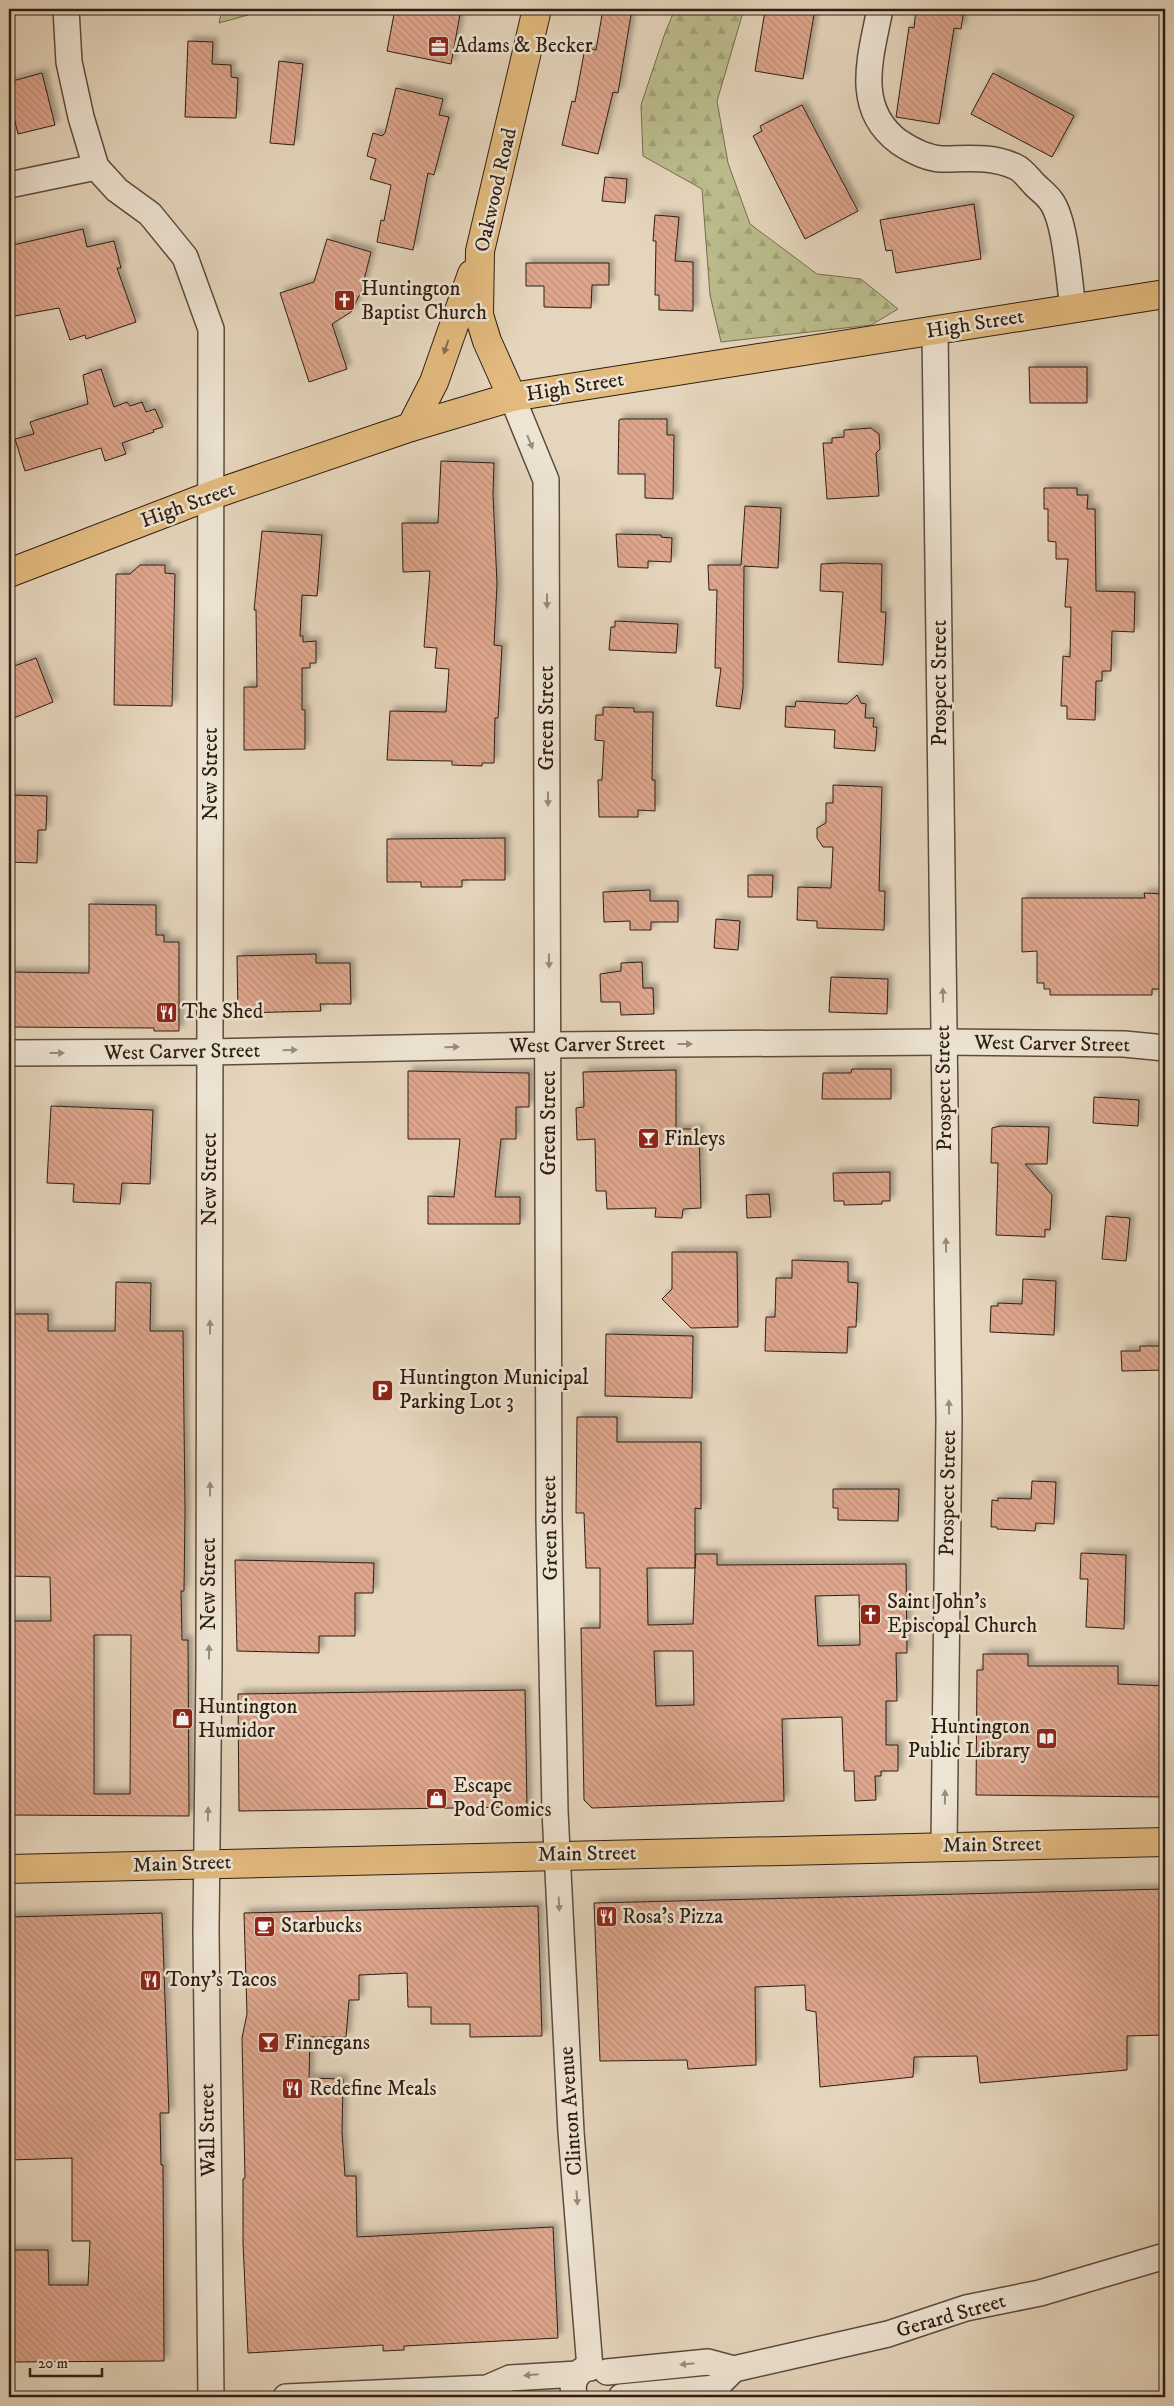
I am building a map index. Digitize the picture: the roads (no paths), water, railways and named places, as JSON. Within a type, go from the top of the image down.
[{"type":"main road","name":"Oakwood Road","points":[[512,397],[487,341],[479,315],[480,251],[538,9]]},
{"type":"main road","points":[[411,427],[434,382],[480,251]]},
{"type":"main road","name":"High Street","points":[[9,573],[212,495],[411,427],[512,397],[1165,294]]},
{"type":"main road","name":"Main Street","points":[[9,1869],[1165,1842]]},
{"type":"street","points":[[9,185],[96,167],[81,117],[69,62],[66,9]]},
{"type":"street","points":[[880,9],[868,67],[869,94],[875,116],[890,135],[912,151],[939,159],[972,157],[995,160],[1017,167],[1052,201],[1062,227],[1073,308]]},
{"type":"street","name":"New Street","points":[[96,167],[117,190],[150,214],[185,257],[211,329],[208,1863]]},
{"type":"street","name":"Prospect Street","points":[[935,331],[949,1419],[944,1846]]},
{"type":"street","name":"Green Street","points":[[512,397],[546,480],[550,1519],[556,1855]]},
{"type":"street","name":"West Carver Street","points":[[9,1053],[210,1052],[549,1045],[943,1042],[1124,1044],[1165,1048]]},
{"type":"street","name":"Clinton Avenue","points":[[556,1855],[571,2132],[588,2378],[614,2383],[613,2397]]},
{"type":"street","name":"Wall Street","points":[[208,1863],[206,1929],[211,2397]]},
{"type":"street","name":"Gerard Street","points":[[286,2397],[492,2393],[510,2378],[588,2378],[708,2362],[734,2369],[888,2334],[966,2308],[1040,2293],[1165,2256]]},
{"type":"street","points":[[621,2397],[715,2388],[734,2369]]},
{"type":"place","name":"Adams & Becker","points":[[438,46]]},
{"type":"place","name":"Huntington Baptist Church","points":[[345,301]]},
{"type":"place","name":"The Shed","points":[[166,1012]]},
{"type":"place","name":"Finleys","points":[[648,1139]]},
{"type":"place","name":"Huntington Municipal Parking Lot 3","points":[[383,1390]]},
{"type":"place","name":"Saint John's Episcopal Church","points":[[871,1614]]},
{"type":"place","name":"Huntington Humidor","points":[[182,1719]]},
{"type":"place","name":"Huntington Public Library","points":[[1046,1739]]},
{"type":"place","name":"Escape Pod Comics","points":[[437,1798]]},
{"type":"place","name":"Rosa's Pizza","points":[[606,1917]]},
{"type":"place","name":"Starbucks","points":[[265,1926]]},
{"type":"place","name":"Tony’s Tacos","points":[[150,1980]]},
{"type":"place","name":"Finnegans","points":[[268,2043]]},
{"type":"place","name":"Redefine Meals","points":[[293,2089]]}]
